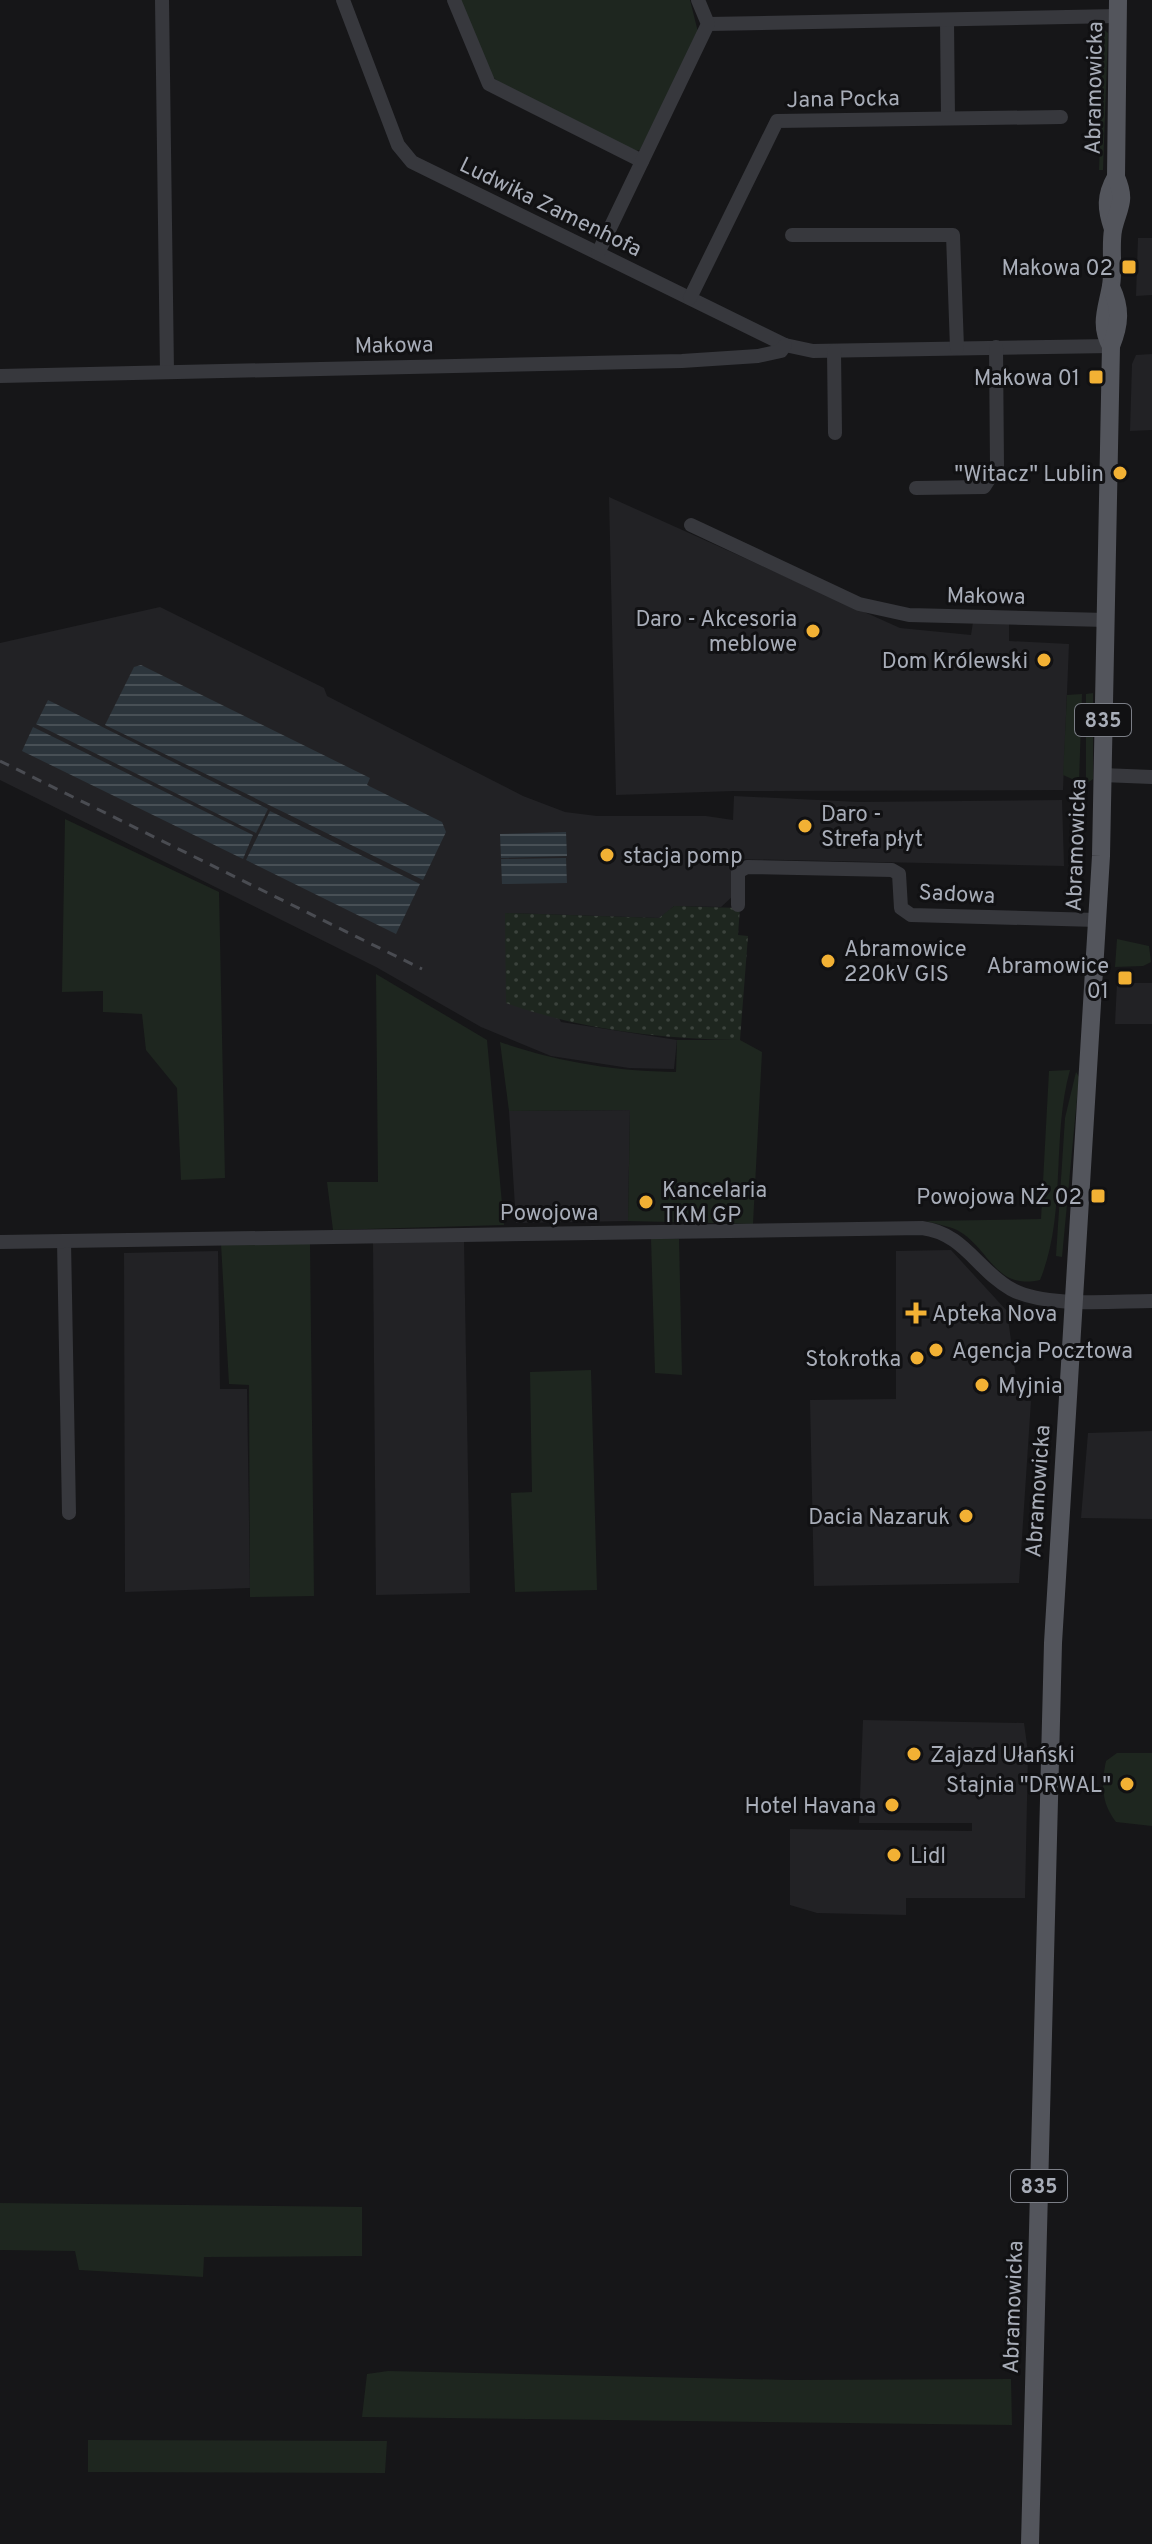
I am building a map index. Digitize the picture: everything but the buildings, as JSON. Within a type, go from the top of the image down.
[{"type":"main road","name":"Abramowicka","points":[[1030,2544],[1053,1643],[1097,920],[1102,775],[1111,346],[1104,334],[1104,322],[1111,287],[1113,229],[1122,212],[1122,190],[1116,177],[1118,8]]},
{"type":"street","points":[[162,0],[167,372]]},
{"type":"street","name":"Ludwika Zamenhofa","points":[[343,0],[398,145],[412,162],[785,345],[804,350],[834,351],[1111,346]]},
{"type":"street","points":[[454,0],[489,84],[642,161]]},
{"type":"street","points":[[598,253],[708,24],[698,0]]},
{"type":"street","points":[[708,24],[947,21],[1118,8]]},
{"type":"street","points":[[947,21],[948,118]]},
{"type":"street","name":"Jana Pocka","points":[[690,298],[777,121],[1061,117]]},
{"type":"street","points":[[792,235],[953,235],[957,348]]},
{"type":"street","name":"Makowa","points":[[0,376],[682,361],[768,355],[781,351],[785,345]]},
{"type":"street","points":[[916,488],[984,487],[997,467],[996,347]]},
{"type":"street","points":[[834,351],[835,433]]},
{"type":"street","name":"Makowa","points":[[691,525],[859,604],[909,615],[1106,620]]},
{"type":"street","points":[[1102,775],[1152,777]]},
{"type":"street","name":"Sadowa","points":[[738,905],[738,872],[747,867],[892,870],[899,874],[901,908],[911,915],[1097,920]]},
{"type":"street","name":"Powojowa","points":[[0,1242],[922,1228],[954,1238],[1011,1289],[1033,1296],[1152,1301]]},
{"type":"street","points":[[64,1241],[69,1513]]},
{"type":"shaded area","points":[[460,0],[690,0],[698,32],[640,150],[635,151],[504,87],[492,76]]},
{"type":"shaded area","points":[[1097,23],[1108,33],[1103,170],[1099,170],[1100,143],[1094,123]]},
{"type":"shaded area","points":[[1138,238],[1152,238],[1152,295],[1136,296]]},
{"type":"shaded area","points":[[1152,354],[1152,430],[1130,431],[1132,364],[1136,355]]},
{"type":"shaded area","points":[[609,497],[900,628],[971,635],[973,622],[1009,623],[1009,641],[1069,644],[1063,790],[734,791],[616,795]]},
{"type":"shaded area","points":[[160,607],[324,688],[327,696],[523,796],[565,812],[597,816],[706,816],[733,820],[734,796],[859,802],[1062,800],[1064,866],[734,859],[733,896],[721,907],[674,906],[660,918],[505,913],[561,1022],[677,1040],[674,1069],[629,1068],[551,1056],[481,1027],[376,967],[0,780],[0,643]]},
{"type":"shaded area","points":[[141,665],[370,778],[367,785],[442,822],[446,832],[423,880],[105,725],[134,667]]},
{"type":"shaded area","points":[[1093,693],[1093,779],[1086,784],[1086,694]]},
{"type":"shaded area","points":[[1082,694],[1079,782],[1063,775],[1067,695]]},
{"type":"shaded area","points":[[48,700],[268,809],[256,833],[36,724]]},
{"type":"shaded area","points":[[33,727],[253,835],[243,859],[22,751]]},
{"type":"shaded area","points":[[270,811],[420,884],[396,934],[246,860]]},
{"type":"shaded area","points":[[65,819],[219,892],[225,1178],[181,1180],[177,1088],[146,1050],[142,1014],[103,1012],[103,991],[62,992]]},
{"type":"shaded area","points":[[566,832],[567,856],[501,858],[500,834]]},
{"type":"shaded area","points":[[566,858],[567,883],[502,884],[501,859]]},
{"type":"shaded area","points":[[674,906],[740,908],[738,935],[748,936],[740,1040],[680,1038],[622,1031],[563,1020],[506,1003],[505,913],[659,918]]},
{"type":"shaded area","points":[[1117,939],[1149,946],[1151,962],[1143,966],[1115,967]]},
{"type":"shaded area","points":[[376,974],[487,1040],[504,1225],[333,1230],[327,1182],[378,1182]]},
{"type":"shaded area","points":[[1117,983],[1152,983],[1152,1024],[1115,1024]]},
{"type":"shaded area","points":[[677,1040],[740,1040],[762,1052],[753,1224],[628,1221],[630,1110],[509,1111],[500,1042],[586,1064],[676,1072]]},
{"type":"shaded area","points":[[1070,1070],[1064,1096],[1056,1203],[1048,1255],[1040,1280],[1025,1282],[1012,1279],[1002,1274],[978,1247],[957,1230],[926,1221],[1041,1219],[1049,1071]]},
{"type":"shaded area","points":[[1076,1072],[1079,1077],[1062,1257],[1056,1256],[1065,1118]]},
{"type":"shaded area","points":[[630,1110],[628,1221],[516,1223],[509,1111]]},
{"type":"shaded area","points":[[651,1238],[679,1239],[682,1375],[655,1373]]},
{"type":"shaded area","points":[[373,1241],[464,1241],[470,1593],[376,1595]]},
{"type":"shaded area","points":[[310,1243],[314,1596],[250,1597],[249,1385],[229,1384],[221,1244]]},
{"type":"shaded area","points":[[951,1250],[1007,1311],[1019,1400],[1031,1401],[1019,1583],[814,1586],[810,1400],[896,1399],[896,1251]]},
{"type":"shaded area","points":[[218,1251],[220,1389],[247,1389],[250,1588],[125,1592],[124,1253]]},
{"type":"shaded area","points":[[591,1370],[597,1590],[515,1592],[511,1493],[532,1492],[530,1372]]},
{"type":"shaded area","points":[[1152,1431],[1152,1519],[1081,1518],[1088,1433]]},
{"type":"shaded area","points":[[863,1720],[1024,1723],[1028,1752],[1025,1898],[906,1898],[906,1915],[817,1913],[790,1905],[790,1829],[972,1831],[972,1823],[859,1823]]},
{"type":"shaded area","name":"Stajnia \"DRWAL\"","points":[[1117,1753],[1152,1753],[1152,1826],[1116,1822],[1107,1808],[1104,1769],[1106,1761]]},
{"type":"shaded area","points":[[0,2203],[362,2207],[362,2256],[204,2257],[203,2277],[79,2270],[75,2251],[0,2250]]},
{"type":"shaded area","points":[[388,2371],[790,2380],[1011,2379],[1012,2425],[362,2417],[367,2374]]},
{"type":"shaded area","points":[[88,2440],[387,2441],[385,2473],[88,2472]]},
{"type":"railway","points":[[0,761],[422,969]]},
{"type":"place","name":"Makowa 02","points":[[1129,267]]},
{"type":"place","name":"Makowa 01","points":[[1096,377]]},
{"type":"place","name":"\"Witacz\" Lublin","points":[[1120,473]]},
{"type":"place","name":"Daro - Akcesoria meblowe","points":[[813,631]]},
{"type":"place","name":"Dom Królewski","points":[[1044,660]]},
{"type":"place","name":"Daro - Strefa płyt","points":[[805,826]]},
{"type":"place","name":"stacja pomp","points":[[607,855]]},
{"type":"place","name":"Abramowice 220kV GIS","points":[[828,961]]},
{"type":"place","name":"Abramowice 01","points":[[1125,978]]},
{"type":"place","name":"Powojowa NŻ 02","points":[[1098,1196]]},
{"type":"place","name":"Kancelaria TKM GP","points":[[646,1202]]},
{"type":"place","name":"Apteka Nova","points":[[916,1313]]},
{"type":"place","name":"Agencja Pocztowa","points":[[936,1350]]},
{"type":"place","name":"Stokrotka","points":[[917,1358]]},
{"type":"place","name":"Myjnia","points":[[982,1385]]},
{"type":"place","name":"Dacia Nazaruk","points":[[966,1516]]},
{"type":"place","name":"Zajazd Ułański","points":[[914,1754]]},
{"type":"place","name":"Stajnia \"DRWAL\"","points":[[1127,1784]]},
{"type":"place","name":"Hotel Havana","points":[[892,1805]]},
{"type":"place","name":"Lidl","points":[[894,1855]]}]
